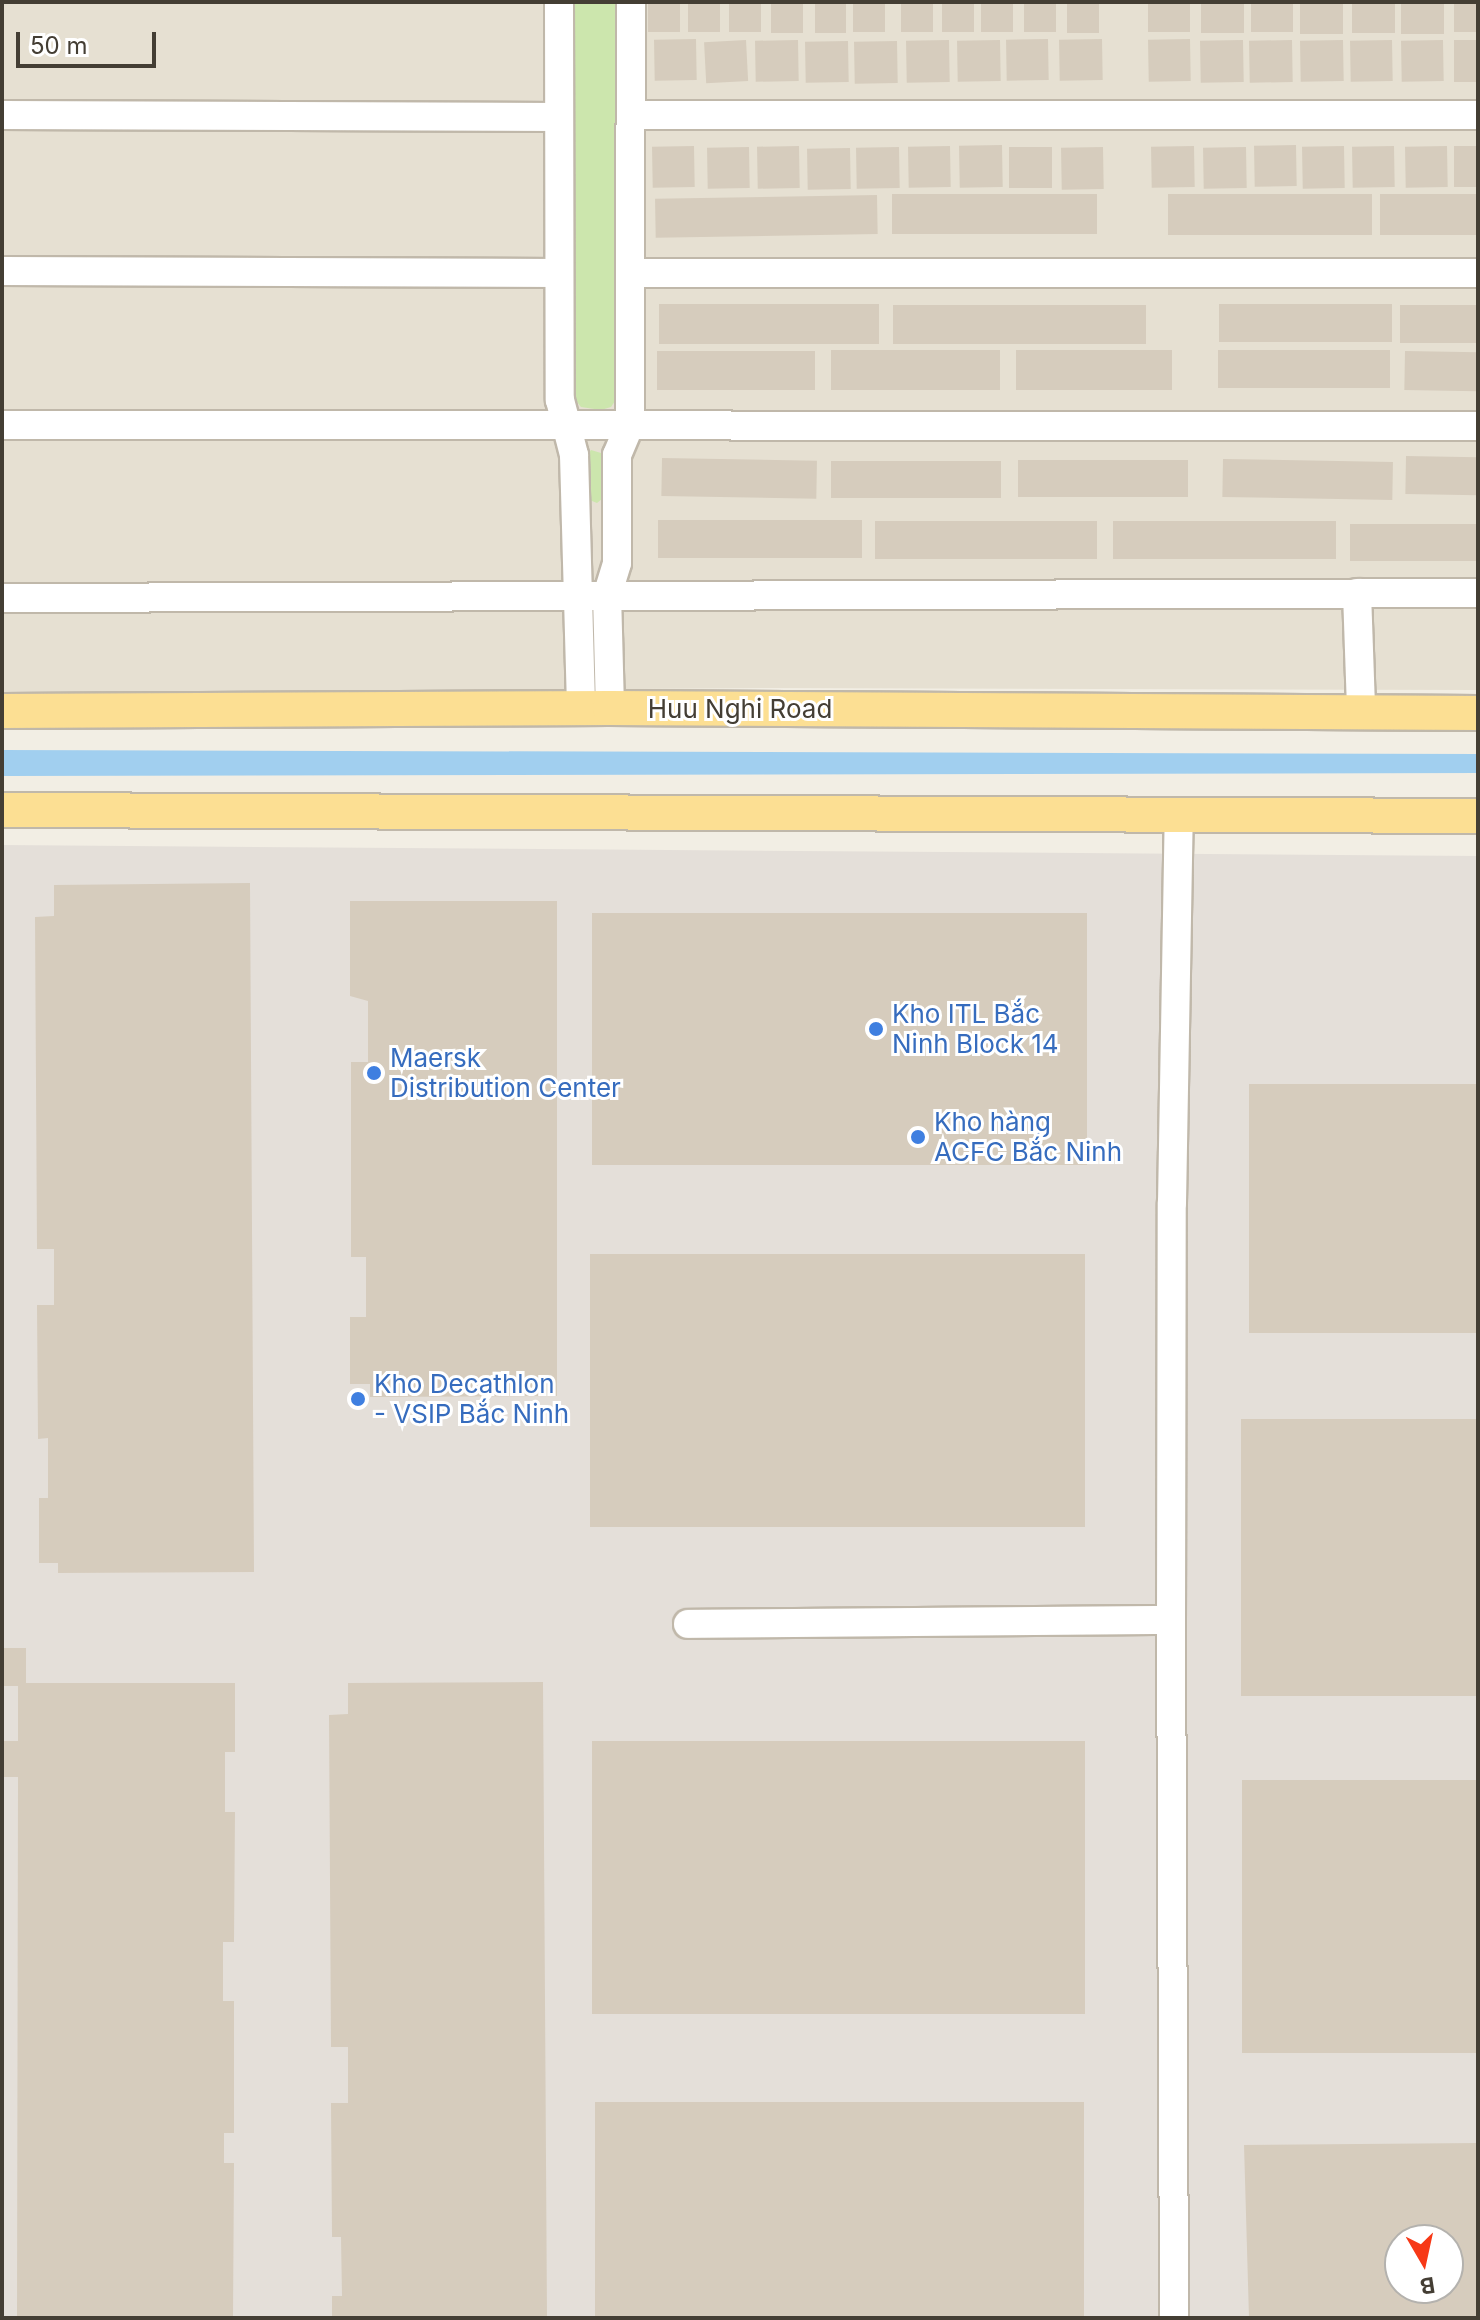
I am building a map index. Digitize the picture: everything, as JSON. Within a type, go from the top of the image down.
[{"type":"main road","name":"Huu Nghi Road","points":[[2,711],[1361,710],[1478,713]]},
{"type":"main road","points":[[2,810],[1478,816]]},
{"type":"street","points":[[559,2],[560,400],[574,455],[579,596],[595,709]]},
{"type":"street","points":[[595,709],[607,596],[617,563],[617,455],[630,425],[631,2]]},
{"type":"street","points":[[2,115],[559,117]]},
{"type":"street","points":[[631,115],[1478,115]]},
{"type":"street","points":[[2,271],[559,273]]},
{"type":"street","points":[[630,273],[1478,273]]},
{"type":"street","points":[[2,425],[1478,426]]},
{"type":"street","points":[[1357,593],[1361,710]]},
{"type":"street","points":[[2,598],[1478,593]]},
{"type":"street","points":[[1174,2318],[1172,1203],[1179,813]]},
{"type":"street","points":[[688,1624],[1171,1620]]},
{"type":"shaded area","points":[[2,2],[1478,2],[1478,690],[771,688],[2,694]]},
{"type":"shaded area","points":[[2,845],[1478,856],[1478,2318],[2,2318]]},
{"type":"green space","points":[[570,2],[620,2],[617,398],[611,407],[601,410],[581,407],[573,397]]},
{"type":"green space","points":[[591,450],[601,453],[602,499],[597,503],[587,499],[586,456]]},
{"type":"water","points":[[2,750],[1478,754],[1478,773],[2,776]]},
{"type":"building","points":[[648,2],[680,2],[680,32],[648,32]]},
{"type":"building","points":[[688,2],[720,2],[720,32],[688,32]]},
{"type":"building","points":[[729,2],[761,2],[761,32],[729,32]]},
{"type":"building","points":[[771,2],[803,2],[803,33],[771,33]]},
{"type":"building","points":[[815,2],[846,2],[846,33],[815,33]]},
{"type":"building","points":[[853,2],[885,2],[885,32],[853,32]]},
{"type":"building","points":[[901,2],[933,2],[933,32],[901,32]]},
{"type":"building","points":[[942,2],[974,2],[974,32],[942,32]]},
{"type":"building","points":[[981,2],[1013,2],[1013,32],[981,32]]},
{"type":"building","points":[[1024,2],[1056,2],[1056,32],[1024,32]]},
{"type":"building","points":[[1067,2],[1099,2],[1099,33],[1067,33]]},
{"type":"building","points":[[1148,2],[1190,2],[1190,32],[1148,32]]},
{"type":"building","points":[[1201,2],[1244,2],[1244,33],[1201,33]]},
{"type":"building","points":[[1251,2],[1293,2],[1293,32],[1251,32]]},
{"type":"building","points":[[1300,2],[1343,2],[1343,34],[1300,34]]},
{"type":"building","points":[[1352,2],[1395,2],[1395,33],[1352,33]]},
{"type":"building","points":[[1401,2],[1444,2],[1444,34],[1401,34]]},
{"type":"building","points":[[1454,2],[1478,2],[1478,32],[1454,32]]},
{"type":"building","points":[[696,39],[697,80],[655,81],[654,40]]},
{"type":"building","points":[[1048,39],[1049,80],[1007,81],[1006,40]]},
{"type":"building","points":[[1102,39],[1103,80],[1060,81],[1059,40]]},
{"type":"building","points":[[1190,39],[1191,81],[1149,82],[1148,40]]},
{"type":"building","points":[[746,40],[748,81],[706,83],[704,42]]},
{"type":"building","points":[[798,40],[799,81],[756,82],[755,41]]},
{"type":"building","points":[[949,40],[950,82],[907,83],[906,41]]},
{"type":"building","points":[[1000,40],[1001,81],[958,82],[957,41]]},
{"type":"building","points":[[1243,40],[1244,82],[1201,83],[1200,41]]},
{"type":"building","points":[[1292,40],[1293,82],[1250,83],[1249,41]]},
{"type":"building","points":[[1343,40],[1344,81],[1301,82],[1300,41]]},
{"type":"building","points":[[1392,40],[1393,81],[1351,82],[1350,41]]},
{"type":"building","points":[[1443,40],[1444,81],[1402,82],[1401,41]]},
{"type":"building","points":[[1454,40],[1478,40],[1478,82],[1454,82]]},
{"type":"building","points":[[848,41],[849,82],[806,83],[805,42]]},
{"type":"building","points":[[897,41],[898,83],[855,84],[854,42]]},
{"type":"building","points":[[1002,145],[1003,187],[960,188],[959,146]]},
{"type":"building","points":[[1296,145],[1297,186],[1255,187],[1254,146]]},
{"type":"building","points":[[694,146],[695,187],[653,188],[652,147]]},
{"type":"building","points":[[799,146],[800,188],[758,189],[757,147]]},
{"type":"building","points":[[950,146],[951,187],[909,188],[908,147]]},
{"type":"building","points":[[1194,146],[1195,187],[1152,188],[1151,147]]},
{"type":"building","points":[[1344,146],[1345,188],[1303,189],[1302,147]]},
{"type":"building","points":[[1394,146],[1395,187],[1353,188],[1352,147]]},
{"type":"building","points":[[1447,146],[1448,187],[1406,188],[1405,147]]},
{"type":"building","points":[[1454,146],[1478,146],[1478,187],[1454,187]]},
{"type":"building","points":[[749,147],[750,188],[708,189],[707,148]]},
{"type":"building","points":[[899,147],[900,188],[857,189],[856,148]]},
{"type":"building","points":[[1009,147],[1052,147],[1052,188],[1009,188]]},
{"type":"building","points":[[1103,147],[1104,189],[1062,190],[1061,148]]},
{"type":"building","points":[[1246,147],[1247,188],[1204,189],[1203,148]]},
{"type":"building","points":[[850,148],[851,189],[808,190],[807,149]]},
{"type":"building","points":[[892,194],[1097,194],[1097,234],[892,234]]},
{"type":"building","points":[[1168,194],[1372,194],[1372,235],[1168,235]]},
{"type":"building","points":[[1380,194],[1478,194],[1478,235],[1380,235]]},
{"type":"building","points":[[877,195],[878,234],[656,238],[655,199]]},
{"type":"building","points":[[659,304],[879,304],[879,344],[659,344]]},
{"type":"building","points":[[1219,304],[1392,304],[1392,342],[1219,342]]},
{"type":"building","points":[[893,305],[1146,305],[1146,344],[893,344]]},
{"type":"building","points":[[1400,305],[1478,305],[1478,343],[1400,343]]},
{"type":"building","points":[[831,350],[1000,350],[1000,390],[831,390]]},
{"type":"building","points":[[1016,350],[1172,350],[1172,390],[1016,390]]},
{"type":"building","points":[[1218,350],[1390,350],[1390,388],[1218,388]]},
{"type":"building","points":[[657,351],[815,351],[815,390],[657,390]]},
{"type":"building","points":[[1405,351],[1478,352],[1477,391],[1404,390]]},
{"type":"building","points":[[1406,456],[1478,457],[1477,495],[1405,494]]},
{"type":"building","points":[[662,458],[817,461],[816,499],[661,496]]},
{"type":"building","points":[[1223,459],[1393,462],[1392,500],[1222,497]]},
{"type":"building","points":[[1018,460],[1188,460],[1188,497],[1018,497]]},
{"type":"building","points":[[831,461],[1001,461],[1001,498],[831,498]]},
{"type":"building","points":[[658,520],[862,520],[862,558],[658,558]]},
{"type":"building","points":[[875,521],[1097,521],[1097,559],[875,559]]},
{"type":"building","points":[[1113,521],[1336,521],[1336,559],[1113,559]]},
{"type":"building","points":[[1350,524],[1478,524],[1478,561],[1350,561]]},
{"type":"building","points":[[250,883],[254,1572],[58,1573],[58,1563],[39,1563],[39,1498],[48,1498],[48,1438],[38,1439],[37,1305],[54,1305],[54,1249],[37,1249],[35,917],[54,916],[54,885]]},
{"type":"building","points":[[350,901],[557,901],[557,1396],[370,1397],[370,1384],[350,1384],[350,1317],[366,1317],[366,1257],[351,1257],[351,1062],[368,1062],[368,1001],[350,996]]},
{"type":"building","points":[[592,913],[1087,913],[1087,1165],[592,1165]]},
{"type":"building","points":[[1249,1084],[1478,1084],[1478,1333],[1249,1333]]},
{"type":"building","points":[[590,1254],[1085,1254],[1085,1527],[590,1527]]},
{"type":"building","points":[[1241,1419],[1478,1419],[1478,1696],[1241,1696]]},
{"type":"building","points":[[2,1648],[26,1648],[26,1683],[235,1683],[235,1752],[225,1752],[225,1812],[235,1812],[234,1942],[223,1942],[223,2001],[234,2001],[234,2133],[224,2133],[224,2163],[234,2163],[233,2318],[17,2318],[18,1777],[2,1777],[2,1741],[18,1741],[18,1686],[2,1686]]},
{"type":"building","points":[[543,1682],[547,2318],[332,2318],[332,2296],[342,2296],[341,2237],[332,2237],[331,2103],[348,2103],[348,2047],[331,2047],[329,1715],[348,1714],[348,1683]]},
{"type":"building","points":[[592,1741],[1085,1741],[1085,2014],[592,2014]]},
{"type":"building","points":[[1242,1780],[1478,1780],[1478,2053],[1242,2053]]},
{"type":"building","points":[[595,2102],[1084,2102],[1084,2318],[595,2318]]},
{"type":"building","points":[[1478,2143],[1478,2318],[1249,2318],[1244,2145]]},
{"type":"place","name":"Kho ITL Bắc Ninh Block 14","points":[[876,1029]]},
{"type":"place","name":"Maersk Distribution Center","points":[[374,1073]]},
{"type":"place","name":"Kho hàng ACFC Bắc Ninh","points":[[918,1137]]},
{"type":"place","name":"Kho Decathlon - VSIP Bắc Ninh","points":[[358,1399]]}]
